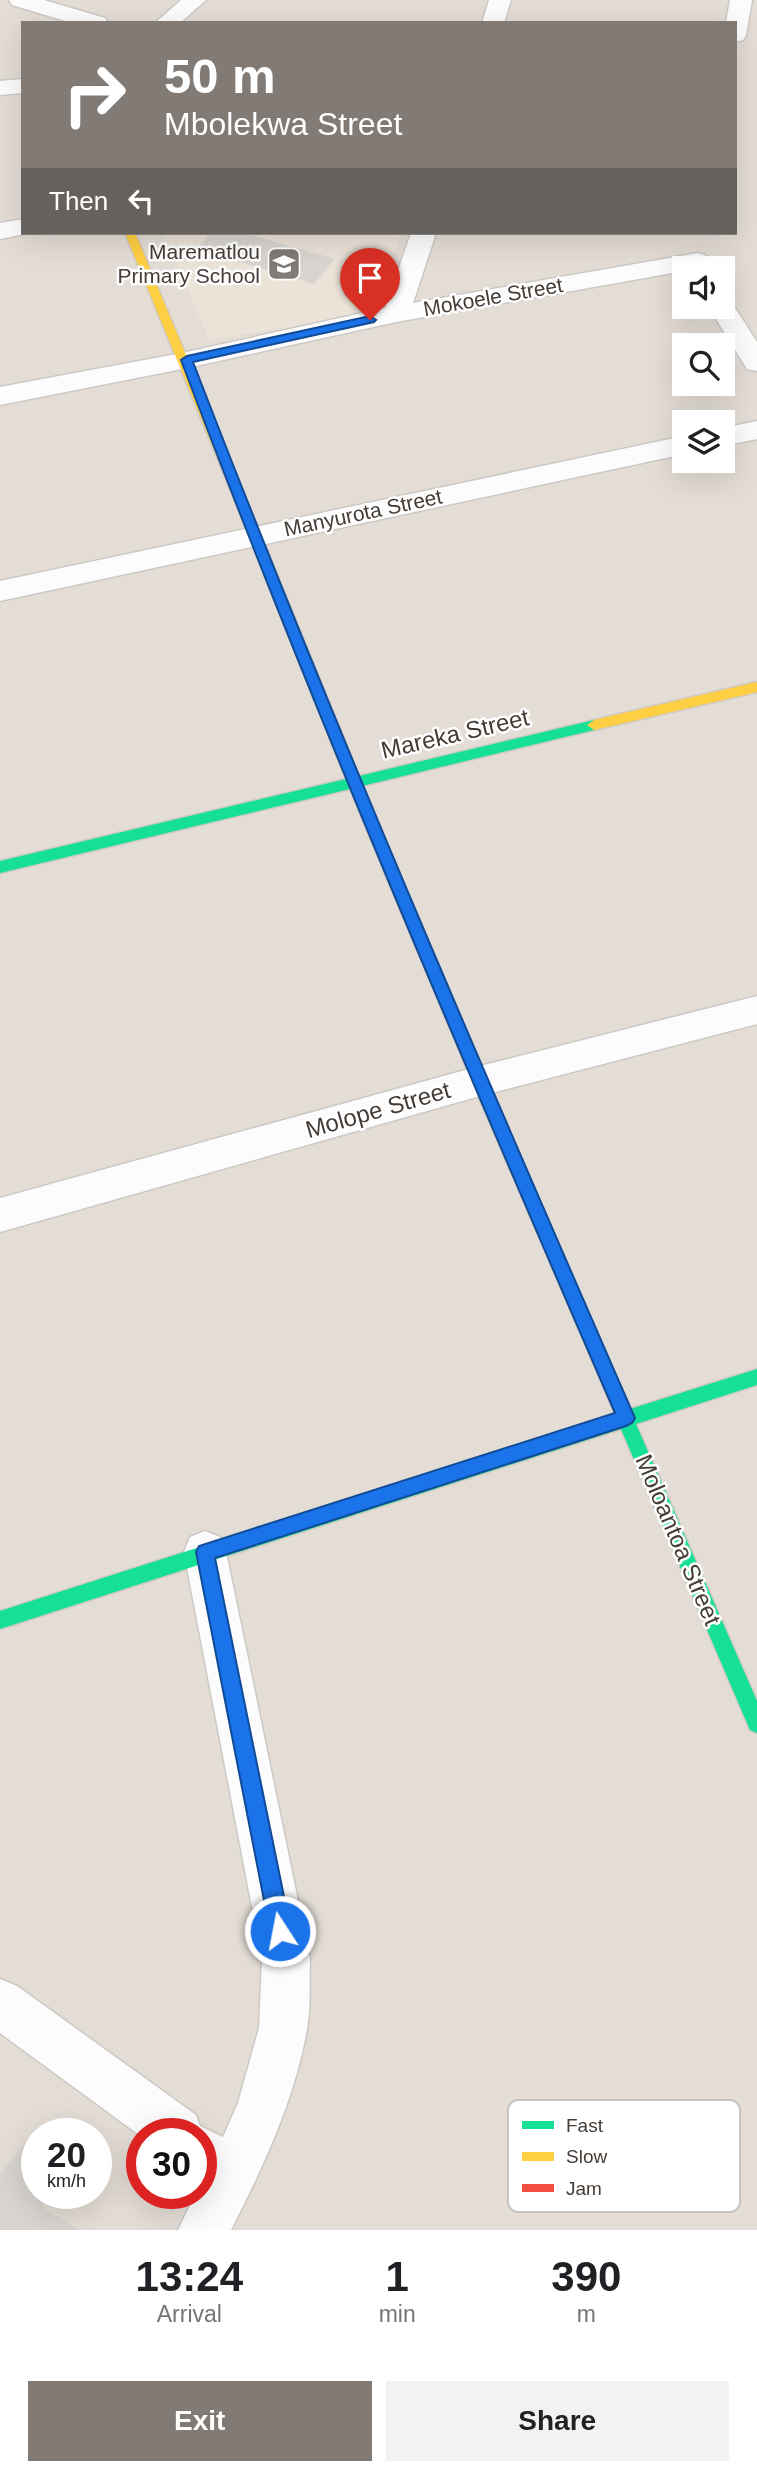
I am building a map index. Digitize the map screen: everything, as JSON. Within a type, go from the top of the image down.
[{"type":"street","points":[[20,0],[90,21]]},
{"type":"street","points":[[169,21],[195,0]]},
{"type":"street","points":[[494,21],[500,0]]},
{"type":"street","points":[[737,23],[741,0]]},
{"type":"street","points":[[0,88],[21,86]]},
{"type":"street","points":[[0,231],[21,227]]},
{"type":"street","name":"Moloantoa Street","points":[[131,235],[187,360],[254,537],[353,781],[757,1723]]},
{"type":"street","points":[[396,314],[422,235]]},
{"type":"street","name":"Mokoele Street","points":[[0,396],[187,360],[396,314],[672,261]]},
{"type":"street","points":[[729,319],[757,363]]},
{"type":"street","points":[[735,435],[757,430]]},
{"type":"street","name":"Manyurota Street","points":[[0,591],[672,448]]},
{"type":"street","name":"Mareka Street","points":[[0,867],[757,687]]},
{"type":"street","name":"Molope Street","points":[[0,1215],[480,1081],[757,1010]]},
{"type":"street","points":[[0,1620],[757,1377]]},
{"type":"street","points":[[205,1552],[286,1959],[283,2028],[262,2105],[217,2162]]},
{"type":"street","points":[[0,2003],[157,2118]]},
{"type":"street","points":[[204,2230],[208,2209]]},
{"type":"shaded area","points":[[0,0],[757,0],[757,2230],[0,2230]]},
{"type":"shaded area","name":"Marematlou Primary School","points":[[165,235],[400,235],[380,296],[344,318],[209,340]]},
{"type":"building","points":[[209,235],[251,235],[335,259],[314,284],[196,249]]},
{"type":"building","points":[[21,2148],[21,2209],[45,2209],[79,2230],[0,2230],[0,2174]]},
{"type":"traffic: fast","points":[[250,523],[354,782],[488,1100]]},
{"type":"traffic: fast","points":[[0,867],[594,725]]},
{"type":"traffic: fast","points":[[585,1325],[757,1723]]},
{"type":"traffic: fast","points":[[0,1620],[757,1377]]},
{"type":"traffic: slow","points":[[131,235],[250,523]]},
{"type":"traffic: slow","points":[[594,725],[757,687]]},
{"type":"traffic: jam","points":[[488,1100],[585,1325]]},
{"type":"place","name":"Marematlou Primary School","points":[[284,264]]},
{"type":"route","points":[[280,1931],[205,1552],[626,1418],[353,781],[254,537],[187,360],[370,320]]}]
